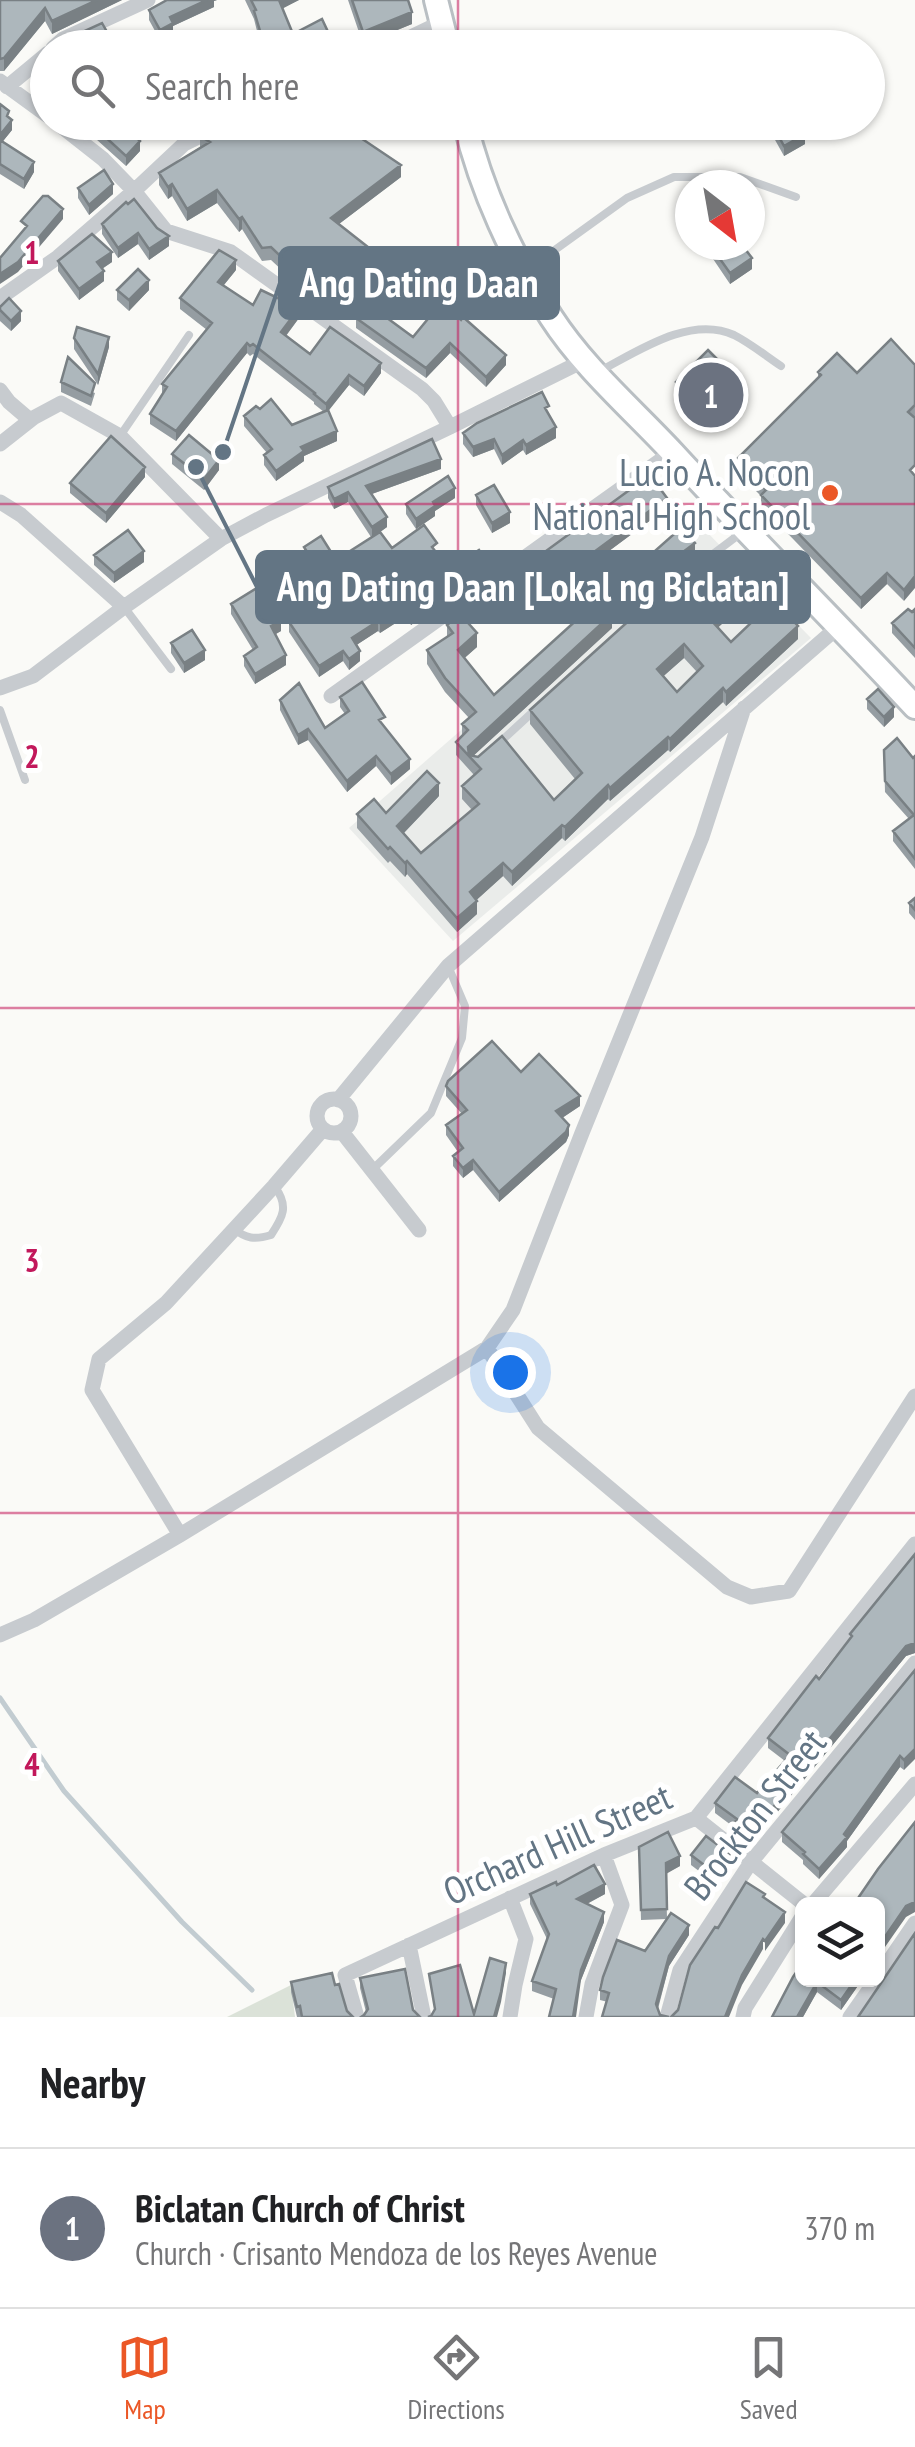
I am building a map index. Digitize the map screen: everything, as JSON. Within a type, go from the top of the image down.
[{"type":"main road","points":[[470,140],[524,272],[552,318],[590,366],[744,530],[914,702]]},
{"type":"street","points":[[84,30],[148,0]]},
{"type":"street","points":[[413,30],[439,11]]},
{"type":"street","points":[[30,65],[4,84],[30,103]]},
{"type":"street","points":[[79,140],[134,191],[166,231],[231,252],[422,389],[450,428]]},
{"type":"street","points":[[0,298],[58,256],[192,140]]},
{"type":"street","points":[[0,688],[33,676],[221,539],[450,428],[590,366]]},
{"type":"street","points":[[0,390],[30,420]]},
{"type":"street","points":[[0,444],[60,403],[120,436],[221,539]]},
{"type":"street","points":[[330,696],[672,452]]},
{"type":"street","points":[[0,502],[21,515],[124,607]]},
{"type":"street","points":[[338,1100],[350,1109],[351,1116],[347,1128],[332,1133],[318,1123],[319,1108],[338,1100],[448,966],[838,627]]},
{"type":"street","points":[[0,1635],[34,1620],[180,1536],[488,1348],[513,1310],[702,837],[744,708]]},
{"type":"street","points":[[180,1536],[92,1390],[99,1359],[166,1303],[323,1129]]},
{"type":"street","points":[[342,1132],[419,1230]]},
{"type":"street","points":[[488,1348],[538,1428],[728,1587],[751,1597],[789,1591],[915,1396]]},
{"type":"street","name":"Orchard Hill Street","points":[[358,2017],[345,1974],[604,1855],[696,1818],[915,1544]]},
{"type":"street","name":"Brockton Street","points":[[667,2017],[680,1970],[750,1862],[915,1663]]},
{"type":"street","points":[[819,1897],[915,1784]]},
{"type":"street","points":[[696,1818],[795,1897]]},
{"type":"street","points":[[586,2017],[592,1984],[622,1905],[604,1855]]},
{"type":"street","points":[[510,1898],[526,1940],[510,2017]]},
{"type":"street","points":[[885,1966],[915,1923]]},
{"type":"street","points":[[742,2017],[795,1929]]},
{"type":"street","points":[[408,1945],[424,2017]]},
{"type":"street","points":[[850,2017],[871,1987]]},
{"type":"lane","points":[[524,272],[626,198],[674,177],[740,176],[796,196]]},
{"type":"lane","points":[[590,366],[704,328],[733,334],[781,366]]},
{"type":"lane","points":[[120,436],[189,335]]},
{"type":"lane","points":[[682,577],[744,530]]},
{"type":"lane","points":[[124,607],[172,669]]},
{"type":"lane","points":[[489,752],[544,702]]},
{"type":"lane","points":[[0,710],[25,780]]},
{"type":"lane","points":[[372,1170],[431,1114],[462,1038],[464,1006],[448,966]]},
{"type":"lane","points":[[233,1228],[254,1240],[271,1235],[284,1209],[283,1198],[274,1186]]},
{"type":"shaded area","points":[[698,523],[811,638],[453,941],[349,828]]},
{"type":"shaded area","points":[[291,1985],[295,2017],[227,2017]]},
{"type":"building","points":[[0,0],[97,0],[52,21],[45,8],[0,59]]},
{"type":"building","points":[[167,0],[207,0],[170,17],[173,23],[160,30],[149,10]]},
{"type":"building","points":[[251,0],[279,0],[291,30],[260,30]]},
{"type":"building","points":[[352,0],[408,0],[412,12],[362,30]]},
{"type":"building","points":[[322,19],[327,30],[301,30]]},
{"type":"building","points":[[102,23],[106,30],[87,30]]},
{"type":"building","points":[[0,104],[12,120],[0,135]]},
{"type":"building","points":[[0,140],[34,162],[24,179],[0,164]]},
{"type":"building","points":[[109,140],[139,140],[126,156]]},
{"type":"building","points":[[207,140],[364,140],[401,165],[331,218],[403,270],[384,297],[335,263],[318,289],[271,247],[262,248],[242,217],[239,219],[217,190],[187,209],[172,184],[168,187],[159,173],[210,142]]},
{"type":"building","points":[[104,170],[113,184],[89,205],[78,188]]},
{"type":"building","points":[[43,196],[63,209],[18,262],[0,274],[0,258],[27,226],[21,221]]},
{"type":"building","points":[[134,199],[157,228],[169,236],[149,249],[138,233],[118,248],[102,224]]},
{"type":"building","points":[[92,234],[112,252],[97,262],[104,271],[79,289],[58,261]]},
{"type":"building","points":[[219,250],[236,260],[218,282],[253,305],[261,290],[284,301],[287,298],[299,308],[281,332],[310,354],[330,327],[381,363],[364,386],[349,375],[326,404],[247,343],[176,431],[150,414],[167,387],[162,384],[212,323],[180,298]]},
{"type":"building","points":[[721,260],[749,260],[730,273]]},
{"type":"building","points":[[138,269],[149,280],[129,300],[117,290]]},
{"type":"building","points":[[9,298],[21,311],[11,321],[0,310]]},
{"type":"building","points":[[441,303],[506,355],[486,377],[450,343],[426,368],[356,318],[368,304],[413,337]]},
{"type":"building","points":[[77,327],[109,337],[98,374],[74,338]]},
{"type":"building","name":"Lucio A. Nocon National High School","points":[[891,339],[915,365],[915,405],[908,412],[915,418],[915,465],[910,470],[915,476],[915,576],[904,590],[887,573],[861,598],[761,495],[766,490],[736,460],[821,375],[818,372],[837,353],[857,373]]},
{"type":"building","points":[[708,350],[746,388],[716,420],[676,382]]},
{"type":"building","points":[[68,357],[95,383],[91,396],[61,382]]},
{"type":"building","points":[[542,392],[549,406],[545,408],[556,427],[526,445],[523,440],[502,455],[494,439],[473,447],[463,433],[477,423]]},
{"type":"building","points":[[271,399],[292,425],[328,410],[337,431],[301,447],[304,451],[276,471],[264,455],[272,449],[244,416]]},
{"type":"building","points":[[189,435],[219,460],[204,479],[172,454]]},
{"type":"building","points":[[111,436],[145,467],[106,513],[70,483]]},
{"type":"building","points":[[432,439],[441,459],[366,486],[387,517],[372,527],[348,492],[334,499],[328,487]]},
{"type":"building","points":[[650,475],[667,498],[579,563],[582,568],[566,580],[546,551]]},
{"type":"building","points":[[448,476],[455,488],[416,519],[406,504]]},
{"type":"building","points":[[494,485],[510,512],[492,523],[476,495]]},
{"type":"building","points":[[424,525],[437,543],[432,547],[449,569],[479,550],[486,561],[411,615],[405,607],[352,638],[360,651],[349,659],[343,651],[319,666],[289,622],[316,602],[304,581],[320,572],[304,547],[321,536],[336,560],[380,532],[392,548]]},
{"type":"building","points":[[682,527],[695,543],[633,594],[621,581]]},
{"type":"building","points":[[128,530],[144,551],[114,573],[94,555]]},
{"type":"building","points":[[686,569],[723,610],[711,620],[731,642],[774,601],[798,626],[726,692],[723,688],[670,739],[610,788],[608,785],[512,872],[503,863],[470,892],[477,901],[457,918],[407,861],[388,849],[357,814],[374,799],[386,813],[427,771],[439,783],[397,826],[421,853],[479,804],[462,786],[481,769],[456,742],[468,730],[462,724],[476,712],[445,678],[427,650],[453,633],[447,625],[460,614],[477,633],[458,650],[494,695],[600,602],[612,614],[468,747],[469,755],[478,757],[502,736],[554,800],[582,773],[530,710]],"holes":[[[684,644],[703,666],[677,692],[657,669]]]},
{"type":"building","points":[[260,586],[281,621],[271,626],[286,655],[255,674],[244,656],[257,647],[231,604]]},
{"type":"building","points":[[908,609],[915,609],[915,648],[892,623]]},
{"type":"building","points":[[192,630],[205,650],[184,663],[171,643]]},
{"type":"building","points":[[362,682],[385,717],[379,720],[410,759],[391,774],[376,756],[347,781],[308,729],[298,735],[280,700],[299,683],[325,728],[349,711],[340,697]]},
{"type":"building","points":[[878,689],[894,707],[884,717],[867,699]]},
{"type":"building","points":[[897,738],[915,756],[915,859],[893,831],[914,815],[885,781],[884,750]]},
{"type":"building","points":[[492,1041],[521,1072],[539,1054],[580,1096],[556,1111],[569,1125],[566,1132],[499,1192],[473,1160],[463,1168],[453,1156],[463,1148],[446,1125],[467,1110],[446,1086],[448,1081]]},
{"type":"building","points":[[915,1554],[915,1643],[906,1646],[751,1834],[715,1803],[735,1777],[757,1793],[790,1755],[768,1738],[816,1676],[819,1679]]},
{"type":"building","points":[[915,1670],[915,1749],[904,1760],[900,1756],[844,1834],[847,1837],[819,1869],[782,1832]]},
{"type":"building","points":[[915,1822],[915,1902],[906,1906],[885,1937],[885,1897],[859,1897]]},
{"type":"building","points":[[668,1832],[680,1856],[666,1863],[667,1909],[641,1910],[639,1847]]},
{"type":"building","points":[[706,1836],[731,1855],[716,1874],[691,1855]]},
{"type":"building","points":[[594,1865],[605,1884],[577,1899],[604,1912],[581,1970],[573,2017],[549,2017],[556,1989],[532,1981],[549,1934],[530,1894]]},
{"type":"building","points":[[746,1882],[785,1912],[742,1975],[725,2017],[671,2017],[678,2010],[690,1965]]},
{"type":"building","points":[[671,1913],[689,1925],[669,1956],[656,2004],[660,2015],[669,2017],[602,2017],[609,1993],[600,1990],[617,1940],[645,1951]]},
{"type":"building","points":[[915,1933],[915,2017],[858,2017],[878,1987],[885,1987],[885,1977]]},
{"type":"building","points":[[490,1958],[506,1963],[494,2017],[428,2017],[435,2009],[429,1974],[460,1965],[474,2014]]},
{"type":"building","points":[[405,1969],[413,2010],[420,2017],[361,2017],[368,2009],[360,1978]]},
{"type":"building","points":[[332,1973],[353,2017],[302,2017],[291,1982]]},
{"type":"building","points":[[795,1974],[795,1987],[814,1987],[797,2017],[772,2017]]},
{"type":"building","points":[[824,1987],[850,1987],[841,2000]]},
{"type":"waterway","points":[[0,1698],[64,1791],[182,1922],[252,1990]]},
{"type":"place","name":"Biclatan Church of Christ","points":[[711,395]]},
{"type":"place","name":"Ang Dating Daan","points":[[223,452]]},
{"type":"place","name":"Ang Dating Daan [Lokal ng Biclatan]","points":[[196,467]]},
{"type":"place","name":"Lucio A. Nocon National High School","points":[[830,493]]}]
